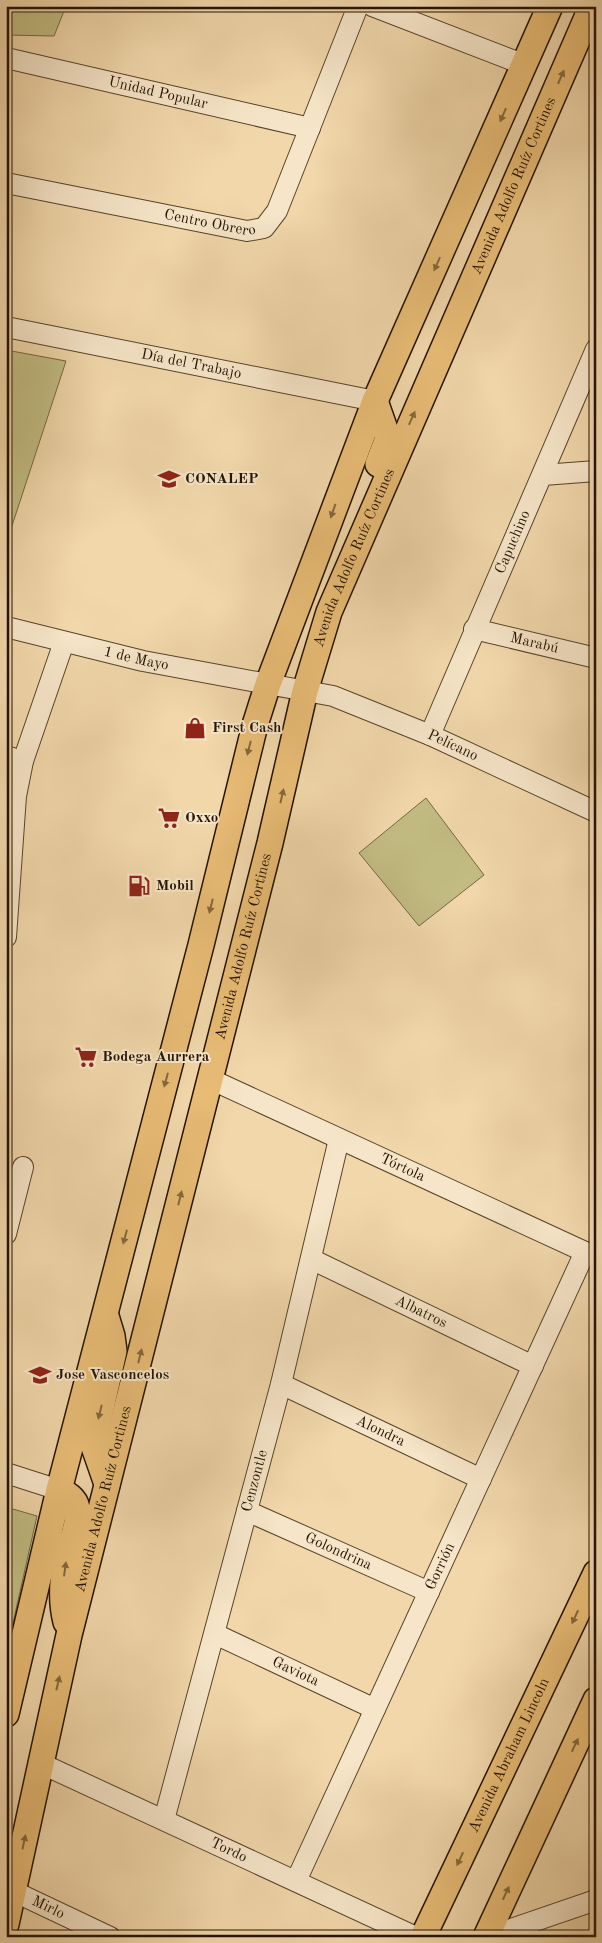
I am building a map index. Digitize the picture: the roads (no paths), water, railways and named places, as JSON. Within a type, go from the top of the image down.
[{"type":"main road","points":[[6,1714],[59,1490],[199,954],[250,744],[268,684],[375,401],[550,6]]},
{"type":"main road","name":"Avenida Adolfo Ruíz Cortines","points":[[6,1924],[69,1634],[270,843],[305,692],[329,612],[592,6]]},
{"type":"main road","points":[[351,559],[352,538],[358,511],[388,443],[386,428],[375,401]]},
{"type":"main road","points":[[105,1314],[112,1336],[114,1351],[93,1444],[107,1484]]},
{"type":"main road","points":[[59,1490],[69,1495],[75,1502],[78,1515],[66,1561],[63,1582],[62,1599],[69,1634]]},
{"type":"main road","name":"Avenida Abraham Lincoln","points":[[423,1937],[596,1573]]},
{"type":"main road","points":[[487,1937],[596,1700]]},
{"type":"street","name":"Centro Obrero","points":[[6,183],[238,229],[256,230],[264,228],[277,211],[358,6]]},
{"type":"street","points":[[372,6],[525,65]]},
{"type":"street","name":"Unidad Popular","points":[[6,58],[310,128]]},
{"type":"street","name":"Día del Trabajo","points":[[6,327],[375,401]]},
{"type":"street","name":"Capuchino","points":[[430,735],[474,629],[543,475],[596,350]]},
{"type":"street","points":[[543,475],[596,471]]},
{"type":"street","name":"1 de Mayo","points":[[6,627],[142,661],[305,692]]},
{"type":"street","name":"Marabú","points":[[474,629],[596,658]]},
{"type":"street","points":[[6,937],[16,796],[15,758],[64,642]]},
{"type":"street","name":"Pelícano","points":[[305,692],[333,696],[430,735],[596,812]]},
{"type":"street","name":"Tórtola","points":[[210,1079],[590,1254]]},
{"type":"street","name":"Cenzontle","points":[[164,1820],[248,1511],[340,1139]]},
{"type":"street","points":[[6,1234],[23,1167]]},
{"type":"street","name":"Gorrión","points":[[296,1881],[533,1366],[590,1254]]},
{"type":"street","name":"Albatros","points":[[311,1258],[533,1366]]},
{"type":"street","name":"Alondra","points":[[280,1384],[481,1479]]},
{"type":"street","points":[[6,1473],[59,1490]]},
{"type":"street","name":"Golondrina","points":[[248,1511],[429,1592]]},
{"type":"street","name":"Gaviota","points":[[215,1634],[375,1709]]},
{"type":"street","name":"Tordo","points":[[40,1763],[416,1937]]},
{"type":"street","name":"Mirlo","points":[[13,1891],[110,1937]]},
{"type":"street","points":[[487,1937],[596,1900]]},
{"type":"place","name":"CONALEP","points":[[169,479]]},
{"type":"place","name":"First Cash","points":[[195,728]]},
{"type":"place","name":"Oxxo","points":[[169,818]]},
{"type":"place","name":"Mobil","points":[[139,886]]},
{"type":"place","name":"Bodega Aurrera","points":[[86,1057]]},
{"type":"place","name":"Jose Vasconcelos","points":[[40,1375]]}]
